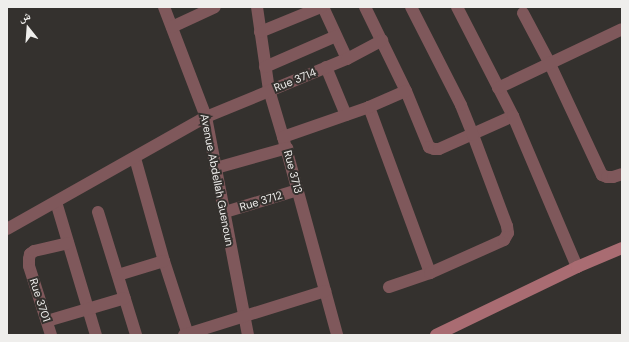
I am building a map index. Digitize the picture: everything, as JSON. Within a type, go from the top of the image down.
[{"type":"street","name":"Avenue Abdellah Guenoun","points":[[164,7],[206,117],[248,335]]},
{"type":"street","points":[[172,27],[215,7]]},
{"type":"street","name":"Rue 3713","points":[[257,7],[268,90],[285,143],[337,335]]},
{"type":"street","points":[[260,32],[322,7],[347,58]]},
{"type":"street","points":[[366,7],[406,91],[429,147],[439,149],[514,116]]},
{"type":"street","points":[[389,287],[430,273],[504,240],[508,232],[473,135],[460,105],[411,7]]},
{"type":"street","points":[[456,7],[514,116],[577,267]]},
{"type":"street","points":[[523,13],[549,62],[602,175],[613,177],[622,174]]},
{"type":"street","points":[[498,88],[549,62],[622,29]]},
{"type":"street","points":[[265,67],[336,36]]},
{"type":"street","name":"Rue 3714","points":[[7,229],[206,117],[347,58],[382,40]]},
{"type":"street","points":[[326,67],[346,115]]},
{"type":"street","points":[[216,168],[285,143],[346,115],[370,107],[406,91]]},
{"type":"street","points":[[370,107],[430,273]]},
{"type":"street","points":[[135,158],[164,261],[187,335],[325,290]]},
{"type":"street","name":"Rue 3712","points":[[225,212],[298,190]]},
{"type":"street","points":[[56,202],[96,335]]},
{"type":"street","points":[[98,212],[136,335]]},
{"type":"street","name":"Rue 3701","points":[[51,335],[29,266],[30,254],[34,251],[68,243]]},
{"type":"street","points":[[438,335],[577,267],[622,248]]},
{"type":"street","points":[[118,275],[164,261]]},
{"type":"street","points":[[47,321],[125,298]]}]
